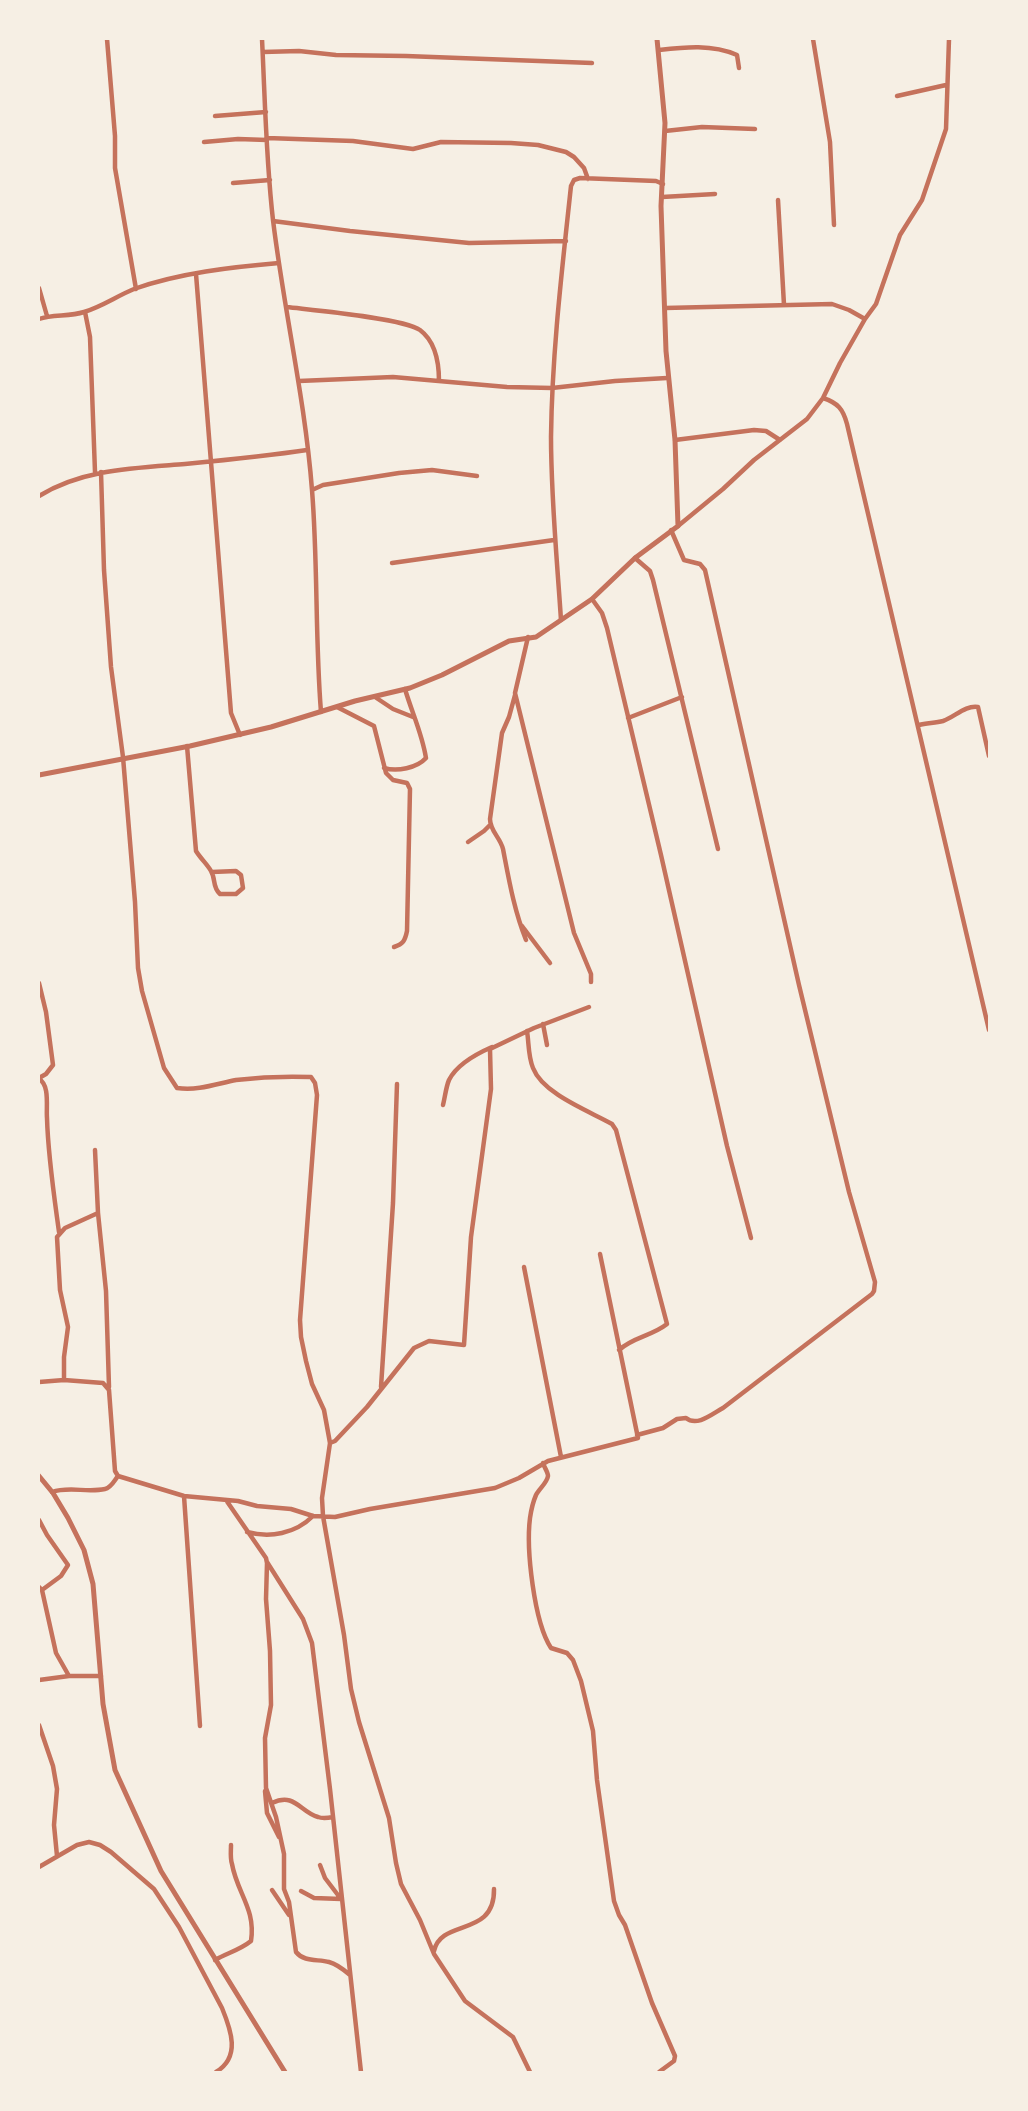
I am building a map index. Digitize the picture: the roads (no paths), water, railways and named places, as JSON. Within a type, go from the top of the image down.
[{"type":"street","points":[[107,39],[115,136],[115,168],[136,289]]},
{"type":"street","points":[[262,39],[273,220],[299,381],[312,490],[321,712]]},
{"type":"street","points":[[657,39],[665,131],[662,197],[665,308],[668,378],[675,440],[678,526]]},
{"type":"street","points":[[813,39],[830,142],[834,225]]},
{"type":"street","points":[[39,775],[240,735],[405,689],[442,675],[509,641],[528,637],[536,638],[592,599],[635,558],[698,511],[753,460],[807,419],[823,399],[830,380],[876,304],[900,236],[922,200],[941,148],[947,122],[946,85],[949,39]]},
{"type":"street","points":[[658,50],[699,48],[727,51],[737,55],[739,68]]},
{"type":"street","points":[[263,52],[299,51],[336,56],[406,56],[592,63]]},
{"type":"street","points":[[897,96],[946,85]]},
{"type":"street","points":[[215,116],[266,112]]},
{"type":"street","points":[[665,131],[702,127],[755,129]]},
{"type":"street","points":[[204,142],[267,139],[354,141],[413,149],[441,142],[511,142],[538,145],[566,153],[574,157],[584,168],[588,179]]},
{"type":"street","points":[[561,620],[554,540],[552,388],[555,335],[571,186],[574,180],[588,179],[656,181],[663,184]]},
{"type":"street","points":[[233,183],[270,180]]},
{"type":"street","points":[[662,197],[715,194]]},
{"type":"street","points":[[778,200],[784,305]]},
{"type":"street","points":[[273,220],[350,231],[469,243],[566,241]]},
{"type":"street","points":[[39,319],[84,312],[136,289],[196,274],[279,264]]},
{"type":"street","points":[[196,274],[231,714],[240,735]]},
{"type":"street","points":[[39,288],[48,316]]},
{"type":"street","points":[[665,308],[832,304],[865,319]]},
{"type":"street","points":[[287,308],[414,327],[422,331],[432,344],[438,360],[439,381]]},
{"type":"street","points":[[84,312],[90,337],[111,667],[123,757],[138,968],[142,991],[164,1068],[177,1088],[192,1090],[236,1081],[272,1077],[311,1077],[315,1083],[316,1104],[301,1328],[312,1384],[324,1410],[330,1443],[322,1498],[323,1516],[351,1689],[389,1818],[401,1884],[420,1920],[434,1954],[465,2001],[513,2037],[530,2072]]},
{"type":"street","points":[[299,381],[393,378],[507,387],[552,388],[668,378]]},
{"type":"street","points":[[823,399],[838,404],[844,413],[989,1030]]},
{"type":"street","points":[[675,440],[754,430],[766,431],[780,440]]},
{"type":"street","points":[[39,496],[98,472],[308,450]]},
{"type":"street","points":[[312,490],[331,484],[419,471],[432,470],[477,476]]},
{"type":"street","points":[[95,1150],[98,1213],[106,1291],[109,1390],[115,1471],[118,1476],[184,1496],[291,1509],[313,1516],[334,1517],[495,1488],[519,1478],[543,1463],[561,1457],[638,1438],[638,1435],[663,1428],[677,1419],[686,1418],[695,1422],[708,1417],[742,1395],[872,1294],[875,1282],[860,1235],[799,985],[705,570],[700,564],[684,560],[671,530]]},
{"type":"street","points":[[392,563],[554,540]]},
{"type":"street","points":[[635,558],[650,571],[653,580],[718,849]]},
{"type":"street","points":[[592,599],[602,613],[607,628],[750,1238]]},
{"type":"street","points":[[526,940],[506,874],[502,847],[490,825],[502,733],[509,717],[528,637]]},
{"type":"street","points":[[384,768],[396,770],[421,763],[426,758],[420,728],[413,717],[405,689]]},
{"type":"street","points":[[515,693],[574,933],[591,974],[591,982]]},
{"type":"street","points":[[375,697],[393,709],[413,717]]},
{"type":"street","points":[[628,718],[682,697]]},
{"type":"street","points":[[338,707],[374,726],[386,773],[393,780],[405,782],[410,789],[407,932],[402,945],[394,947]]},
{"type":"street","points":[[918,725],[943,721],[966,709],[978,707],[989,756]]},
{"type":"street","points":[[187,746],[196,851],[212,872],[214,888],[220,894],[236,894],[243,888],[239,873],[212,872]]},
{"type":"street","points":[[468,842],[490,825]]},
{"type":"street","points":[[484,831],[493,831]]},
{"type":"street","points":[[520,924],[545,953],[550,963]]},
{"type":"street","points":[[39,983],[46,1012],[53,1065],[46,1074],[39,1078],[44,1082],[46,1090],[51,1166],[59,1232],[56,1244],[60,1290],[68,1327],[64,1380]]},
{"type":"street","points":[[443,1105],[449,1080],[474,1054],[589,1007]]},
{"type":"street","points":[[543,1024],[547,1045]]},
{"type":"street","points":[[527,1031],[532,1066],[539,1078],[555,1092],[612,1124],[616,1130],[667,1324],[659,1330],[633,1340],[619,1350]]},
{"type":"street","points":[[330,1443],[335,1441],[368,1407],[414,1348],[424,1342],[435,1341],[464,1345],[471,1237],[491,1089],[489,1053],[492,1047]]},
{"type":"street","points":[[381,1388],[393,1203],[397,1084]]},
{"type":"street","points":[[59,1232],[98,1213]]},
{"type":"street","points":[[600,1254],[638,1435]]},
{"type":"street","points":[[524,1267],[561,1457]]},
{"type":"street","points":[[39,1382],[64,1380],[103,1383],[109,1390]]},
{"type":"street","points":[[543,1463],[548,1474],[536,1494],[530,1517],[529,1550],[537,1613],[544,1638],[551,1648],[567,1653],[573,1660],[581,1681],[593,1731],[597,1780],[614,1901],[626,1925],[652,2004],[675,2056],[674,2061],[659,2072]]},
{"type":"street","points":[[39,1476],[68,1518],[84,1550],[93,1584],[103,1704],[115,1770],[161,1871],[285,2072]]},
{"type":"street","points":[[52,1492],[66,1489],[105,1489],[112,1486],[118,1476]]},
{"type":"street","points":[[184,1496],[200,1726]]},
{"type":"street","points":[[226,1500],[266,1558],[303,1619],[312,1643],[360,2072]]},
{"type":"street","points":[[247,1532],[284,1533],[300,1527],[313,1516]]},
{"type":"street","points":[[39,1520],[68,1565],[61,1576],[40,1588],[56,1653],[69,1676]]},
{"type":"street","points":[[267,1562],[266,1599],[271,1705],[265,1738],[267,1813],[280,1839]]},
{"type":"street","points":[[39,1680],[69,1676],[101,1676]]},
{"type":"street","points":[[39,1725],[53,1766],[57,1789],[54,1825],[57,1856]]},
{"type":"street","points":[[266,1788],[272,1803],[284,1854],[284,1888],[294,1945],[300,1956],[340,1966],[350,1975]]},
{"type":"street","points":[[272,1803],[285,1800],[300,1805],[314,1816],[333,1817]]},
{"type":"street","points":[[39,1867],[76,1845],[89,1842],[100,1845],[136,1872],[154,1889],[179,1927],[228,2021],[232,2055],[227,2063],[216,2072]]},
{"type":"street","points":[[215,1960],[240,1950],[251,1941],[253,1930],[249,1908],[231,1864],[231,1845]]},
{"type":"street","points":[[320,1864],[325,1878],[341,1899]]},
{"type":"street","points":[[434,1954],[438,1941],[442,1937],[449,1932],[467,1927],[486,1914],[492,1906],[494,1889]]},
{"type":"street","points":[[272,1890],[290,1917]]},
{"type":"street","points":[[301,1891],[314,1898],[341,1899]]}]
